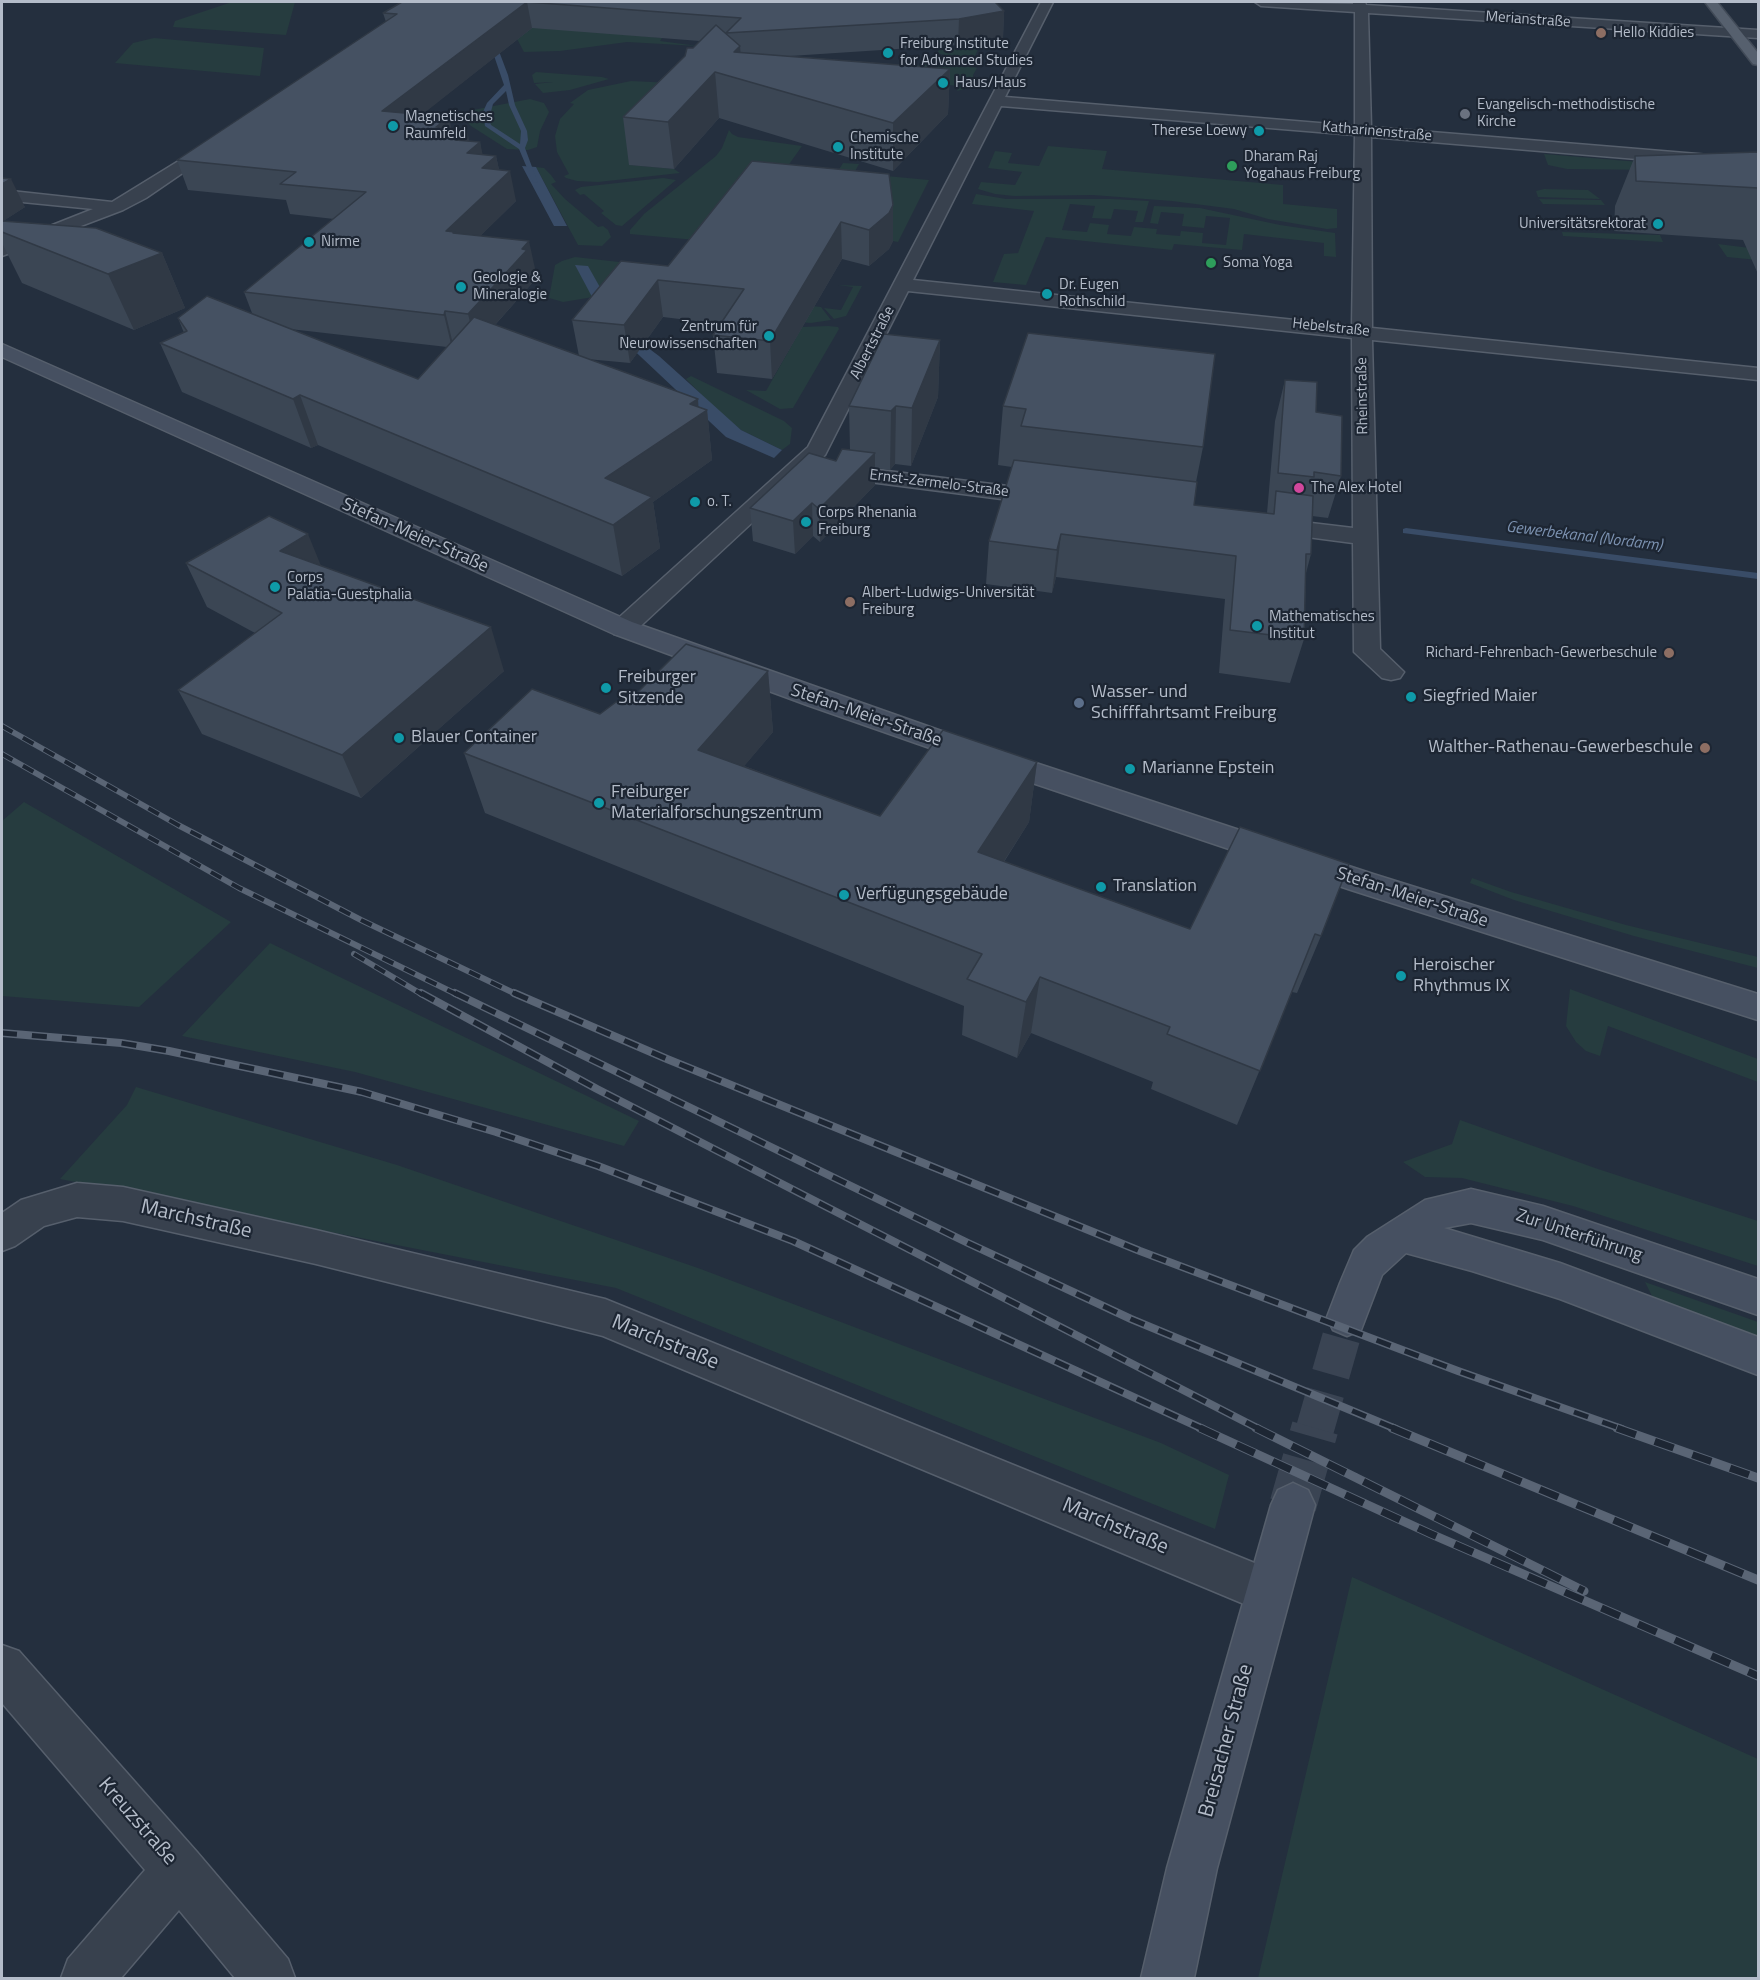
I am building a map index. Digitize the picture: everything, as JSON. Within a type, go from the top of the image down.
[{"type":"main road","points":[[1711,2],[1758,61]]},
{"type":"main road","points":[[1749,19],[1758,33]]},
{"type":"main road","name":"Stefan-Meier-Straße","points":[[2,350],[623,628],[817,699],[1018,768],[1362,882],[1758,1007]]},
{"type":"main road","name":"Zur Unterführung","points":[[1347,1317],[1368,1263],[1381,1249],[1438,1212],[1471,1206],[1543,1223],[1758,1297]]},
{"type":"main road","points":[[1401,1234],[1472,1253],[1560,1281],[1758,1356]]},
{"type":"main road","name":"Breisacher Straße","points":[[1167,1978],[1192,1868],[1293,1505]]},
{"type":"street","name":"Albertstraße","points":[[623,628],[817,450],[1047,2]]},
{"type":"street","name":"Merianstraße","points":[[1261,2],[1360,5],[1758,33]]},
{"type":"street","name":"Rheinstraße","points":[[1360,5],[1367,652],[1391,672]]},
{"type":"street","name":"Katharinenstraße","points":[[996,101],[1758,164]]},
{"type":"street","points":[[2,251],[117,206],[140,194],[225,136]]},
{"type":"street","points":[[2,195],[117,206]]},
{"type":"street","name":"Hebelstraße","points":[[903,285],[1758,374]]},
{"type":"street","name":"Ernst-Zermelo-Straße","points":[[798,467],[1074,501]]},
{"type":"street","points":[[1249,522],[1365,537]]},
{"type":"street","name":"Marchstraße","points":[[17,1223],[77,1200],[123,1204],[316,1247],[605,1318],[1268,1591]]},
{"type":"street","name":"Kreuzstraße","points":[[2,1668],[179,1870],[269,1978]]},
{"type":"street","points":[[87,1978],[179,1870]]},
{"type":"green space","points":[[232,2],[295,2],[286,35],[173,27],[175,21]]},
{"type":"green space","points":[[508,22],[662,38],[660,41],[698,46],[627,42],[560,51],[524,52]]},
{"type":"green space","points":[[154,38],[264,48],[260,76],[115,63],[133,43]]},
{"type":"green space","points":[[979,48],[971,63],[937,53],[939,50]]},
{"type":"green space","points":[[930,57],[977,68],[973,75],[972,87],[957,91],[959,86],[937,84],[912,72]]},
{"type":"green space","points":[[536,72],[609,79],[570,90],[543,93],[535,84],[553,82],[534,83],[532,75]]},
{"type":"green space","points":[[631,81],[673,83],[630,165],[674,169],[680,173],[598,182],[566,178],[564,176],[569,174],[557,152],[555,136],[560,119],[574,104],[570,103],[588,90]]},
{"type":"green space","points":[[530,99],[544,103],[549,112],[540,131],[537,147],[528,150],[507,149],[471,126],[462,117],[473,110]]},
{"type":"green space","points":[[729,130],[738,137],[802,146],[766,197],[696,240],[630,234],[630,230],[644,214],[716,156]]},
{"type":"green space","points":[[1048,146],[1107,151],[1102,169],[1283,185],[1283,204],[1337,209],[1337,228],[1327,229],[1268,219],[1234,209],[1172,201],[1093,195],[1014,196],[978,189],[981,182],[1015,185],[1022,172],[988,168],[995,151],[1012,153],[1008,163],[1039,166]]},
{"type":"green space","points":[[1544,154],[1746,171],[1567,169],[1548,165]]},
{"type":"green space","points":[[843,163],[859,164],[854,173],[929,180],[898,242],[893,241],[828,187]]},
{"type":"green space","points":[[536,167],[544,168],[551,175],[556,182],[551,184],[565,199],[598,227],[603,226],[608,230],[611,237],[602,246],[578,245]]},
{"type":"green space","points":[[663,178],[676,180],[622,226],[616,225],[601,213],[604,211],[584,194],[580,195],[575,190],[581,187]]},
{"type":"green space","points":[[1544,189],[1588,190],[1600,199],[1538,197],[1536,191]]},
{"type":"green space","points":[[976,194],[1006,199],[1149,201],[1143,222],[1135,222],[1138,211],[1114,209],[1111,219],[1092,218],[1095,206],[1070,204],[1062,230],[1087,232],[1090,223],[1109,225],[1107,234],[1131,236],[1134,227],[1157,229],[1156,234],[1180,236],[1181,231],[1203,233],[1202,243],[1226,245],[1230,218],[1206,216],[1204,228],[1182,226],[1184,214],[1161,212],[1158,224],[1150,223],[1154,206],[1200,208],[1280,225],[1335,233],[1336,257],[1324,256],[1324,243],[1244,234],[1242,250],[1174,244],[1172,250],[1046,237],[1026,285],[993,282],[1004,254],[1018,253],[1034,211],[972,204]]},
{"type":"green space","points":[[1539,199],[1601,200],[1605,205],[1543,204]]},
{"type":"green space","points":[[1562,232],[1660,235],[1663,242],[1563,236]]},
{"type":"green space","points":[[1718,244],[1758,249],[1758,260],[1727,257]]},
{"type":"green space","points":[[575,257],[637,264],[613,284],[821,307],[831,320],[811,323],[619,308],[576,266],[593,297],[563,302],[549,298],[555,265]]},
{"type":"green space","points":[[838,285],[862,286],[846,316],[834,319],[824,308],[841,310],[853,287]]},
{"type":"green space","points":[[828,326],[839,329],[793,408],[780,409],[746,390],[766,391],[802,327]]},
{"type":"green space","points":[[691,376],[784,421],[792,428],[790,444],[782,450],[741,430],[686,379]]},
{"type":"green space","points":[[24,802],[231,922],[139,1007],[2,996],[2,821]]},
{"type":"green space","points":[[1472,878],[1511,892],[1626,925],[1758,957],[1758,968],[1634,936],[1514,900],[1470,883]]},
{"type":"green space","points":[[270,943],[639,1121],[624,1146],[355,1072],[182,1036]]},
{"type":"green space","points":[[1570,989],[1758,1059],[1758,1082],[1608,1026],[1600,1056],[1586,1051],[1576,1042],[1566,1026]]},
{"type":"green space","points":[[136,1087],[397,1165],[698,1268],[1161,1443],[1229,1475],[1215,1529],[616,1288],[60,1179],[127,1105]]},
{"type":"green space","points":[[1460,1120],[1598,1169],[1758,1221],[1758,1266],[1573,1206],[1462,1178],[1425,1177],[1403,1162],[1452,1144]]},
{"type":"green space","points":[[1645,1282],[1758,1322],[1758,1337],[1655,1302]]},
{"type":"green space","points":[[1352,1577],[1758,1759],[1758,1978],[1258,1978]]},
{"type":"water","points":[[522,166],[536,167],[567,226],[554,226]]},
{"type":"water","points":[[575,265],[588,266],[624,330],[659,356],[741,430],[782,450],[774,458],[726,437],[607,325]]},
{"type":"building","points":[[402,2],[527,2],[382,111],[449,117],[436,127],[467,130],[455,140],[480,142],[467,153],[496,156],[482,168],[510,171],[446,231],[529,241],[522,249],[527,250],[468,314],[445,311],[444,315],[244,292],[366,192],[280,184],[296,172],[177,160],[397,14],[383,13]]},
{"type":"building","points":[[527,2],[995,2],[1004,11],[959,19],[726,33],[741,18]]},
{"type":"building","points":[[716,25],[740,46],[734,52],[950,69],[893,123],[715,72],[668,122],[623,117],[685,56],[687,48],[693,48]]},
{"type":"building","points":[[1758,152],[1758,188],[1636,181],[1635,156]]},
{"type":"building","points":[[752,161],[889,174],[893,205],[889,213],[869,230],[841,222],[770,341],[713,335],[744,289],[658,280],[624,325],[572,320],[621,261],[668,266]]},
{"type":"building","points":[[2,178],[11,179],[2,184]]},
{"type":"building","points":[[2,221],[96,228],[162,253],[108,274],[2,232]]},
{"type":"building","points":[[207,296],[418,379],[474,317],[698,399],[690,404],[707,410],[605,478],[652,497],[613,525],[300,395],[293,399],[160,343],[187,331],[178,318]]},
{"type":"building","points":[[1028,333],[1215,354],[1203,447],[1021,426],[1026,409],[1003,406]]},
{"type":"building","points":[[884,334],[940,340],[912,408],[896,406],[891,411],[849,406]]},
{"type":"building","points":[[1285,380],[1317,382],[1316,412],[1342,416],[1341,476],[1314,472],[1314,477],[1278,473]]},
{"type":"building","points":[[842,449],[875,453],[819,509],[812,503],[793,521],[750,508],[809,453],[836,461]]},
{"type":"building","points":[[1014,460],[1197,482],[1194,505],[1274,514],[1276,491],[1313,496],[1311,554],[1306,554],[1304,639],[1230,630],[1236,556],[1061,534],[1057,550],[989,541]]},
{"type":"building","points":[[269,516],[308,534],[280,551],[491,627],[342,755],[178,690],[282,613],[186,563]]},
{"type":"building","points":[[686,644],[768,671],[698,750],[880,816],[943,730],[1037,762],[978,852],[1190,929],[1240,827],[1349,864],[1321,936],[1315,934],[1260,1071],[1167,1034],[1170,1027],[1040,977],[1026,1002],[967,979],[982,954],[464,753],[532,689],[600,714],[616,702],[632,698]]},
{"type":"waterway","name":"Gewerbekanal (Nordarm)","points":[[491,38],[505,75],[512,105],[524,131],[525,140],[522,148]]},
{"type":"waterway","name":"Gewerbekanal (Nordarm)","points":[[507,86],[490,103],[486,119],[488,126],[522,148]]},
{"type":"waterway","name":"Gewerbekanal (Nordarm)","points":[[522,148],[536,182]]},
{"type":"waterway","name":"Gewerbekanal (Nordarm)","points":[[1406,531],[1758,576]]},
{"type":"tunnel","points":[[1315,1429],[1347,1317]]},
{"type":"tunnel","points":[[1293,1505],[1315,1428]]},
{"type":"railway","points":[[2,726],[178,825],[361,920],[518,995]]},
{"type":"railway","points":[[2,754],[239,888],[458,995]]},
{"type":"railway","points":[[354,954],[423,995]]},
{"type":"railway","points":[[421,993],[597,1089],[1259,1429]]},
{"type":"railway","points":[[455,993],[968,1243],[1131,1319],[1396,1429]]},
{"type":"railway","points":[[514,993],[667,1059],[1140,1251],[1458,1371],[1622,1429]]},
{"type":"railway","points":[[2,1033],[121,1043],[169,1051],[362,1092],[496,1132],[598,1166],[793,1241],[1203,1429]]},
{"type":"railway","points":[[1200,1428],[1431,1534],[1758,1676]]},
{"type":"railway","points":[[1256,1428],[1584,1591]]},
{"type":"railway","points":[[1392,1428],[1758,1580]]},
{"type":"railway","points":[[1617,1428],[1758,1478]]},
{"type":"place","name":"Hello Kiddies","points":[[1601,33]]},
{"type":"place","name":"Freiburg Institute for Advanced Studies","points":[[888,53]]},
{"type":"place","name":"Haus/Haus","points":[[943,83]]},
{"type":"place","name":"Evangelisch-methodistische Kirche","points":[[1465,114]]},
{"type":"place","name":"Magnetisches Raumfeld","points":[[393,126]]},
{"type":"place","name":"Therese Loewy","points":[[1259,131]]},
{"type":"place","name":"Chemische Institute","points":[[838,147]]},
{"type":"place","name":"Dharam Raj Yogahaus Freiburg","points":[[1232,166]]},
{"type":"place","name":"Universitätsrektorat","points":[[1658,224]]},
{"type":"place","name":"Nirme","points":[[309,242]]},
{"type":"place","name":"Soma Yoga","points":[[1211,263]]},
{"type":"place","name":"Geologie & Mineralogie","points":[[461,287]]},
{"type":"place","name":"Dr. Eugen Rothschild","points":[[1047,294]]},
{"type":"place","name":"Zentrum für Neurowissenschaften","points":[[769,336]]},
{"type":"place","name":"The Alex Hotel","points":[[1299,488]]},
{"type":"place","name":"o. T.","points":[[695,502]]},
{"type":"place","name":"Corps Rhenania Freiburg","points":[[806,522]]},
{"type":"place","name":"Corps Palatia-Guestphalia","points":[[275,587]]},
{"type":"place","name":"Albert-Ludwigs-Universität Freiburg","points":[[850,602]]},
{"type":"place","name":"Mathematisches Institut","points":[[1257,626]]},
{"type":"place","name":"Richard-Fehrenbach-Gewerbeschule","points":[[1669,653]]},
{"type":"place","name":"Freiburger Sitzende","points":[[606,688]]},
{"type":"place","name":"Siegfried Maier","points":[[1411,697]]},
{"type":"place","name":"Wasser- und Schifffahrtsamt Freiburg","points":[[1079,703]]},
{"type":"place","name":"Blauer Container","points":[[399,738]]},
{"type":"place","name":"Walther-Rathenau-Gewerbeschule","points":[[1705,748]]},
{"type":"place","name":"Marianne Epstein","points":[[1130,769]]},
{"type":"place","name":"Freiburger Materialforschungszentrum","points":[[599,803]]},
{"type":"place","name":"Translation","points":[[1101,887]]},
{"type":"place","name":"Verfügungsgebäude","points":[[844,895]]},
{"type":"place","name":"Heroischer Rhythmus IX","points":[[1401,976]]}]
